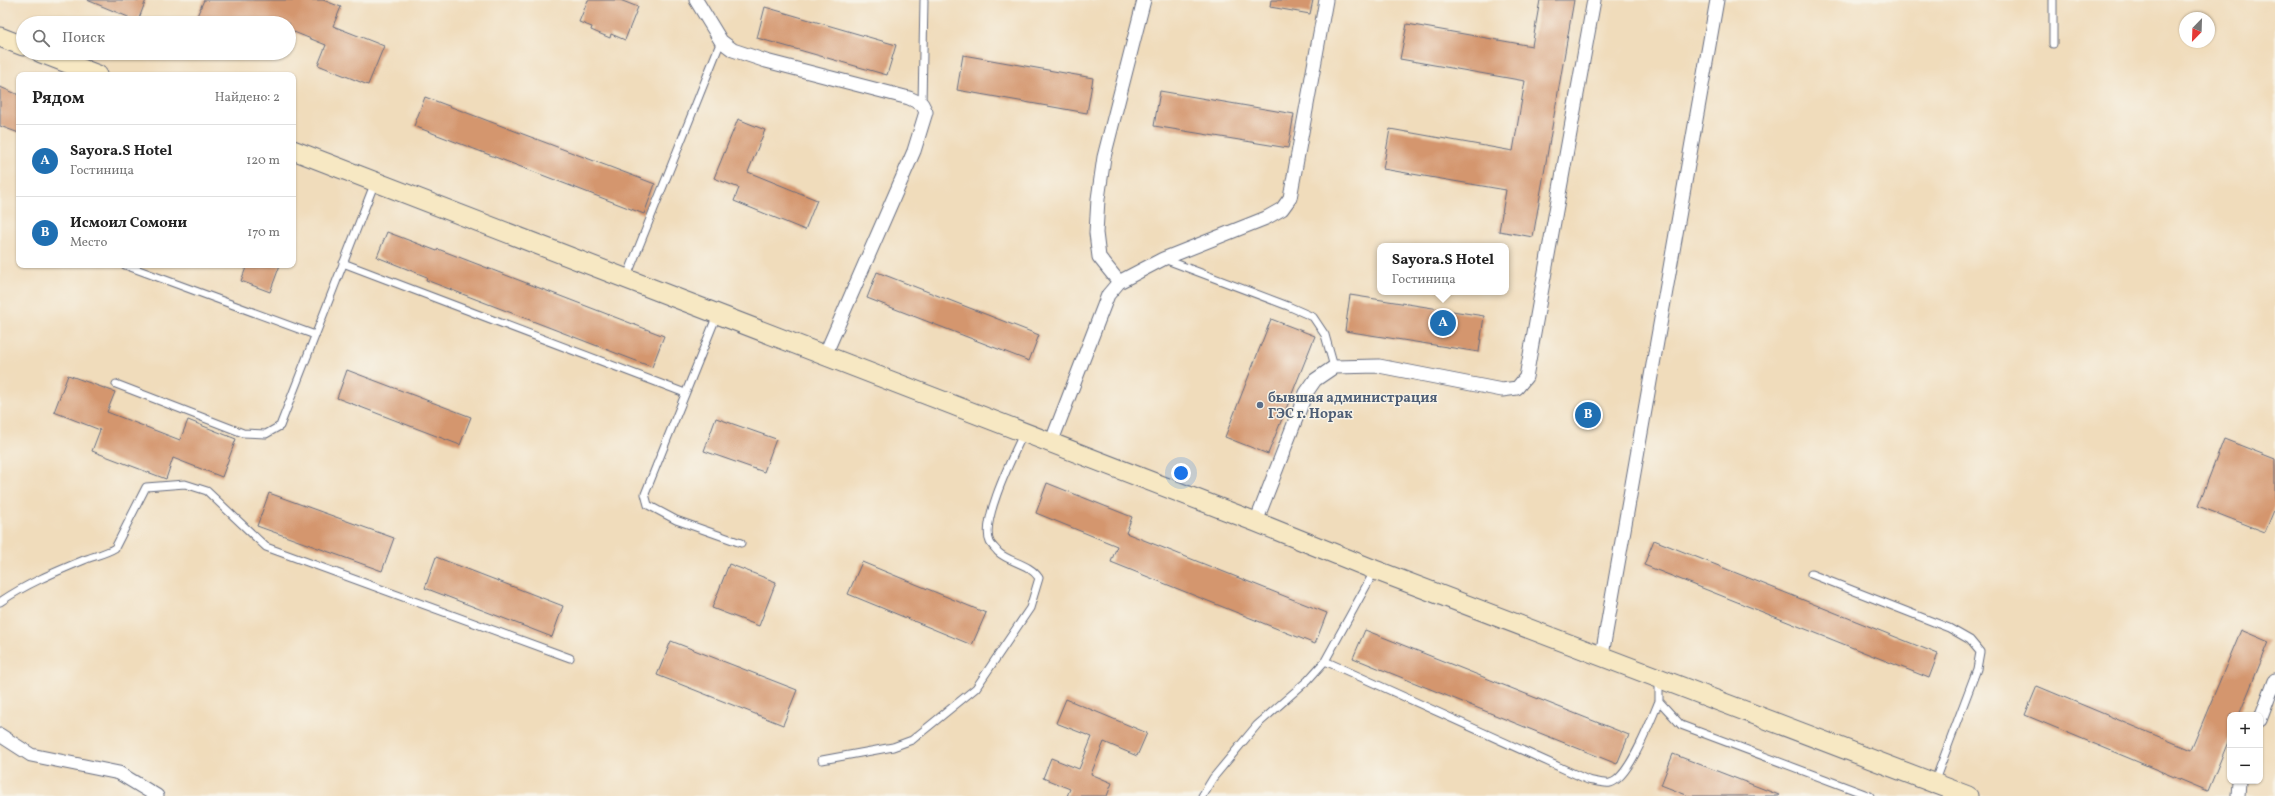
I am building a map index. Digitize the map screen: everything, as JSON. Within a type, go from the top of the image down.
[{"type":"main road","points":[[0,37],[16,43]]},
{"type":"main road","points":[[59,60],[90,72]]},
{"type":"main road","points":[[296,151],[1051,442],[1375,570],[1660,677],[1968,796]]},
{"type":"street","points":[[696,0],[720,41],[734,50],[766,61],[909,98],[922,104],[926,112],[923,127],[825,355]]},
{"type":"street","points":[[1119,282],[1099,257],[1096,233],[1098,199],[1104,157],[1144,0]]},
{"type":"street","points":[[1051,442],[1108,295],[1119,282],[1163,259],[1266,218],[1282,209],[1290,198],[1326,0]]},
{"type":"street","points":[[1256,522],[1306,393],[1315,380],[1334,367],[1379,366],[1502,390],[1517,388],[1526,377],[1594,0]]},
{"type":"street","points":[[1602,655],[1717,0]]},
{"type":"street","points":[[2263,712],[2275,680]]},
{"type":"street","points":[[0,735],[31,755],[119,773],[157,796]]},
{"type":"street","points":[[2238,796],[2239,784]]},
{"type":"lane","points":[[922,104],[924,0]]},
{"type":"lane","points":[[2053,44],[2054,0]]},
{"type":"lane","points":[[626,279],[720,41]]},
{"type":"lane","points":[[116,384],[243,433],[266,434],[280,426],[314,335],[375,182]]},
{"type":"lane","points":[[1163,259],[1288,306],[1313,318],[1325,335],[1334,367]]},
{"type":"lane","points":[[343,263],[685,393]]},
{"type":"lane","points":[[133,268],[314,335]]},
{"type":"lane","points":[[717,314],[645,494],[648,505],[676,520],[742,543]]},
{"type":"lane","points":[[822,760],[893,747],[912,740],[976,688],[1030,608],[1038,578],[1034,571],[999,553],[990,542],[988,528],[993,504],[1024,432]]},
{"type":"lane","points":[[0,602],[36,581],[115,548],[146,488],[185,484],[206,491],[266,547],[570,658]]},
{"type":"lane","points":[[1202,796],[1213,778],[1257,725],[1308,680],[1325,661],[1375,570]]},
{"type":"lane","points":[[1811,574],[1949,628],[1970,640],[1980,652],[1977,669],[1934,783]]},
{"type":"lane","points":[[1325,661],[1588,780],[1609,783],[1621,778],[1632,759],[1659,701],[1660,677]]},
{"type":"lane","points":[[1659,701],[1681,725],[1870,796]]},
{"type":"building","points":[[87,0],[146,0],[140,16],[126,16]]},
{"type":"building","points":[[204,0],[323,0],[341,7],[333,26],[384,46],[368,85],[318,65],[326,45],[296,33],[296,16],[197,16]]},
{"type":"building","points":[[588,0],[620,0],[638,7],[625,40],[611,34],[610,38],[591,30],[592,27],[579,22]]},
{"type":"building","points":[[1271,0],[1313,0],[1310,14],[1270,7]]},
{"type":"building","points":[[1540,0],[1574,0],[1533,237],[1499,231],[1506,190],[1383,169],[1390,129],[1513,151],[1525,81],[1400,59],[1407,24],[1532,46]]},
{"type":"building","points":[[765,7],[896,45],[887,75],[757,38]]},
{"type":"building","points":[[963,55],[1093,78],[1087,113],[957,90]]},
{"type":"building","points":[[0,87],[16,94],[16,132],[0,126]]},
{"type":"building","points":[[1160,91],[1294,114],[1288,148],[1154,126]]},
{"type":"building","points":[[425,97],[655,184],[644,214],[414,126]]},
{"type":"building","points":[[738,119],[765,130],[748,172],[817,200],[805,230],[734,201],[739,188],[714,178]]},
{"type":"building","points":[[387,232],[437,251],[438,249],[664,336],[652,367],[426,280],[427,277],[377,257]]},
{"type":"building","points":[[246,268],[279,268],[270,292],[241,281]]},
{"type":"building","points":[[877,272],[1039,335],[1029,361],[867,298]]},
{"type":"building","points":[[1350,295],[1484,316],[1479,352],[1345,331]]},
{"type":"building","points":[[1271,319],[1315,336],[1268,454],[1225,437]]},
{"type":"building","points":[[347,370],[471,417],[460,445],[337,398]]},
{"type":"building","points":[[68,375],[115,392],[107,412],[180,440],[188,420],[236,439],[222,477],[173,458],[166,479],[92,451],[100,430],[54,412]]},
{"type":"building","points":[[716,418],[776,439],[764,472],[704,451]]},
{"type":"building","points":[[2224,439],[2275,459],[2275,508],[2265,532],[2198,506]]},
{"type":"building","points":[[1047,483],[1132,517],[1126,533],[1327,613],[1315,644],[1111,562],[1117,546],[1036,513]]},
{"type":"building","points":[[269,493],[394,538],[382,571],[257,526]]},
{"type":"building","points":[[1654,540],[1938,654],[1929,678],[1644,565]]},
{"type":"building","points":[[436,557],[563,606],[552,637],[425,588]]},
{"type":"building","points":[[862,562],[986,613],[972,645],[848,594]]},
{"type":"building","points":[[729,564],[776,582],[759,626],[712,608]]},
{"type":"building","points":[[1365,630],[1629,735],[1617,764],[1353,658]]},
{"type":"building","points":[[2241,630],[2269,642],[2240,712],[2227,712],[2227,744],[2208,791],[2025,715],[2037,686],[2191,750]]},
{"type":"building","points":[[671,641],[797,690],[783,725],[657,675]]},
{"type":"building","points":[[1066,699],[1147,733],[1137,756],[1104,742],[1091,774],[1112,783],[1107,796],[1067,796],[1070,789],[1043,778],[1051,758],[1079,769],[1092,737],[1056,723]]},
{"type":"building","points":[[1673,754],[1779,796],[1689,796],[1661,785]]},
{"type":"place","name":"Sayora.S Hotel","points":[[1443,323]]},
{"type":"place","name":"бывшая администрация ГЭС г. Норак","points":[[1260,405]]},
{"type":"place","name":"Исмоил Сомони","points":[[1588,415]]}]
